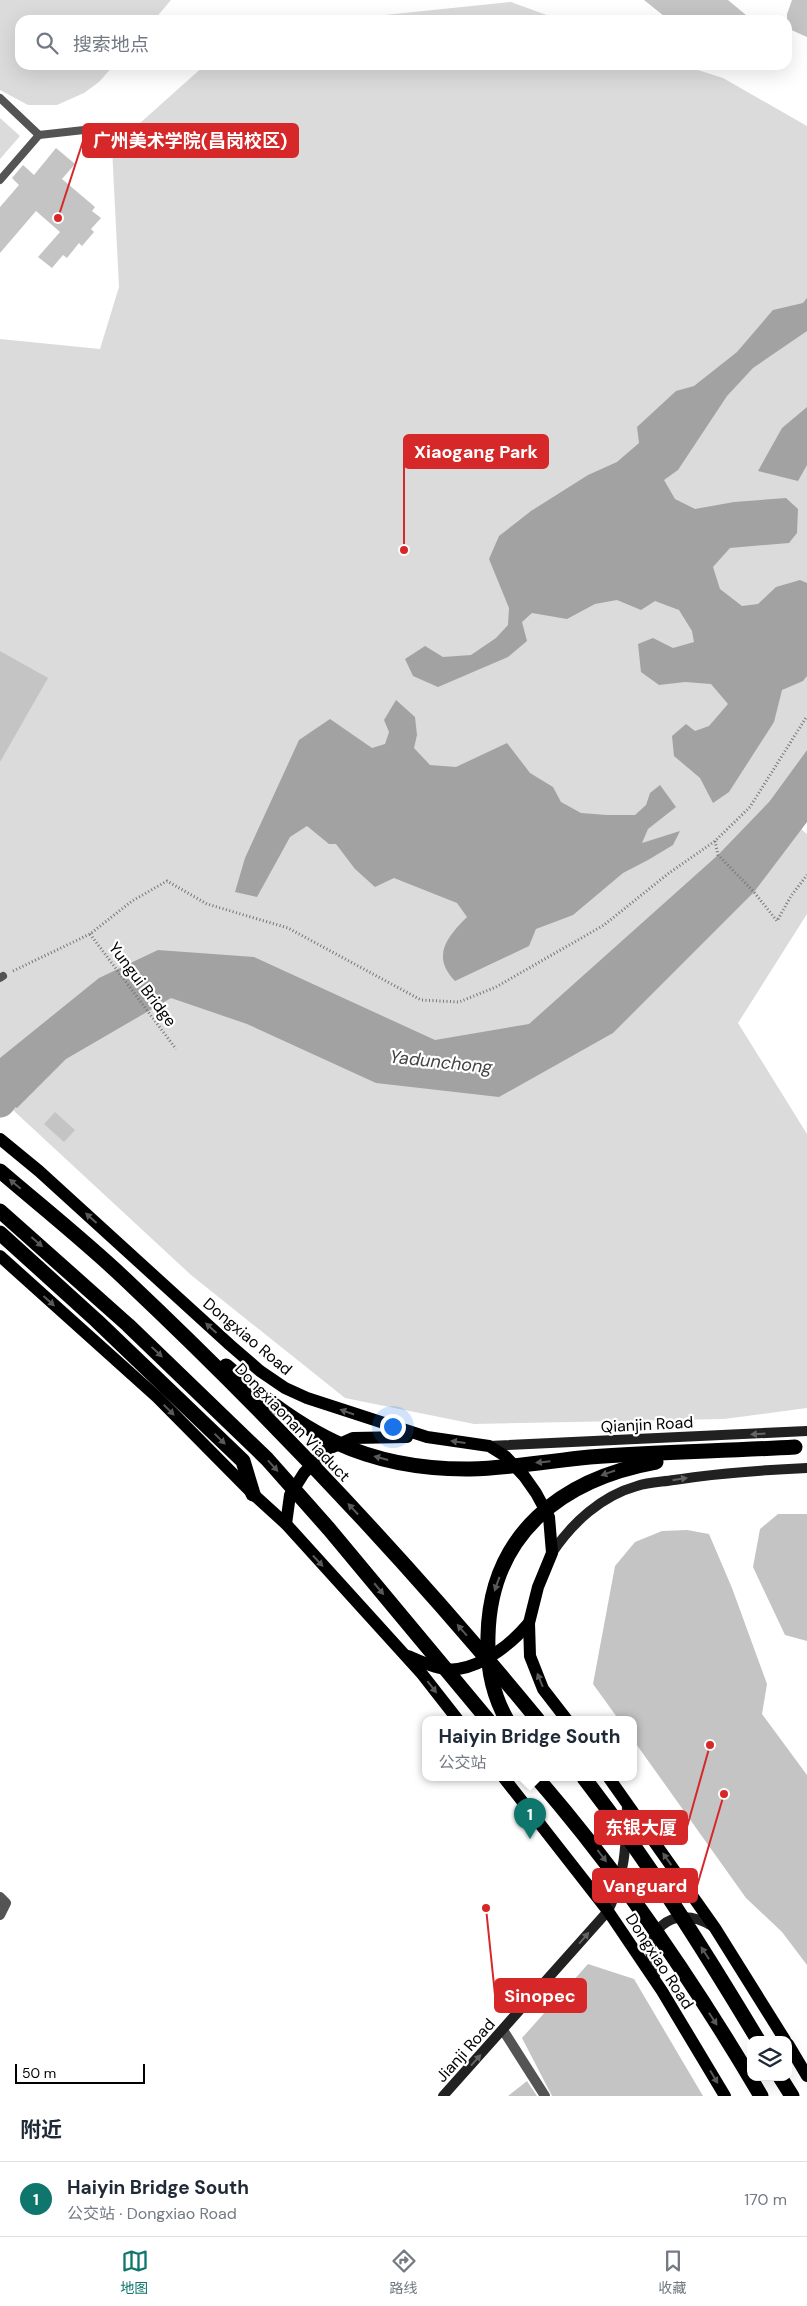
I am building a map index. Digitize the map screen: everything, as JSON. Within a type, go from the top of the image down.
[{"type":"highway","name":"Dongxiaonan Viaduct","points":[[0,1171],[126,1280],[329,1483],[426,1588],[535,1716]]},
{"type":"highway","points":[[0,1211],[134,1331],[267,1459],[485,1716]]},
{"type":"highway","points":[[0,1233],[97,1321],[243,1461],[253,1494]]},
{"type":"highway","points":[[126,1280],[259,1394],[302,1426],[346,1447],[396,1462],[420,1466],[471,1469],[591,1457],[801,1447]]},
{"type":"highway","points":[[505,1716],[494,1694],[490,1675],[488,1652],[490,1609],[495,1590],[510,1552],[520,1536],[548,1507],[580,1485],[614,1471],[680,1458],[801,1447]]},
{"type":"highway","points":[[540,1781],[577,1824]]},
{"type":"highway","points":[[548,1781],[667,1948],[761,2096]]},
{"type":"highway","points":[[586,1781],[654,1876],[710,1960],[756,2036]]},
{"type":"highway","points":[[783,2081],[792,2096]]},
{"type":"main road","name":"Dongxiao Road","points":[[0,1139],[260,1371],[285,1388],[307,1398],[427,1437],[489,1446],[505,1456],[524,1476],[549,1517],[552,1553],[538,1587],[529,1623],[530,1656],[543,1689],[564,1716]]},
{"type":"main road","points":[[0,1256],[157,1397],[253,1494],[286,1524],[404,1654],[455,1716]]},
{"type":"main road","name":"Qianjin Road","points":[[489,1446],[807,1432]]},
{"type":"main road","points":[[286,1524],[290,1494],[304,1472],[326,1450],[353,1438],[427,1437]]},
{"type":"main road","points":[[552,1553],[567,1531],[583,1516],[610,1498],[636,1486],[699,1476],[807,1468]]},
{"type":"main road","points":[[404,1654],[428,1665],[456,1670],[500,1650],[515,1640],[529,1623]]},
{"type":"main road","name":"Dongxiao Road","points":[[506,1781],[608,1912],[662,1991],[726,2096]]},
{"type":"main road","points":[[611,1781],[714,1928],[782,2036]]},
{"type":"main road","name":"Jianji Road","points":[[443,2096],[608,1912],[616,1895],[625,1860],[627,1803]]},
{"type":"main road","points":[[662,1991],[649,1955],[652,1940],[658,1930],[672,1920],[685,1916],[700,1919],[714,1928]]},
{"type":"main road","points":[[792,2051],[807,2076]]},
{"type":"street","points":[[0,1897],[6,1903],[0,1915]]},
{"type":"street","points":[[503,2030],[545,2096]]},
{"type":"lane","points":[[0,98],[39,135]]},
{"type":"lane","points":[[0,180],[39,135],[102,128]]},
{"type":"path","points":[[2,977],[90,934],[132,900],[167,881],[207,904],[288,928],[421,1000],[459,1002],[496,987],[604,925],[669,873],[715,841],[750,807],[807,716]]},
{"type":"path","points":[[715,841],[718,855],[754,892],[777,922],[791,896],[807,875]]},
{"type":"path","name":"Yungui Bridge","points":[[90,934],[176,1049]]},
{"type":"shaded area","points":[[0,0],[171,0],[158,15],[15,15],[15,70],[110,70],[99,82],[84,93],[57,105],[28,105],[0,90]]},
{"type":"shaded area","points":[[510,2],[546,15],[385,15]]},
{"type":"shaded area","points":[[199,70],[698,70],[723,78],[807,126],[807,750],[769,802],[807,834],[807,914],[738,1023],[807,1134],[807,1408],[724,1419],[474,1424],[345,1398],[191,1275],[0,1098],[0,339],[100,349],[119,287],[112,148]]},
{"type":"shaded area","points":[[0,118],[20,136],[0,159]]},
{"type":"water","points":[[807,298],[807,331],[753,368],[727,396],[678,470],[664,480],[675,499],[695,509],[734,502],[786,498],[798,509],[797,533],[789,543],[730,548],[713,567],[720,589],[742,606],[758,604],[776,587],[800,580],[807,583],[807,676],[803,681],[782,690],[774,722],[729,792],[713,803],[700,778],[674,756],[672,736],[686,724],[695,731],[709,726],[728,704],[711,684],[685,682],[659,685],[641,672],[638,644],[653,638],[673,648],[694,642],[692,631],[679,610],[655,601],[641,610],[617,600],[595,604],[567,619],[532,613],[522,622],[527,641],[508,657],[438,687],[413,676],[405,659],[425,646],[443,657],[471,655],[496,638],[508,625],[509,608],[489,559],[499,536],[531,511],[588,475],[617,462],[639,443],[637,427],[676,391],[694,386],[737,352],[773,310],[803,303]]},
{"type":"water","points":[[807,407],[807,465],[798,481],[758,471],[782,428]]},
{"type":"water","points":[[396,700],[415,717],[417,735],[414,748],[430,765],[456,767],[507,743],[530,773],[553,787],[561,802],[581,813],[635,815],[646,805],[650,793],[660,785],[676,807],[648,829],[642,843],[680,831],[673,845],[623,873],[573,915],[536,929],[529,946],[455,981],[448,972],[443,955],[448,939],[467,917],[457,903],[394,878],[375,887],[355,869],[336,844],[329,844],[307,826],[290,837],[257,897],[235,892],[245,858],[299,740],[330,719],[372,748],[385,744],[389,732],[384,720]]},
{"type":"water","points":[[807,750],[807,822],[754,892],[613,1033],[499,1097],[376,1083],[247,1024],[171,998],[66,1059],[17,1108],[0,1094],[0,1058],[99,978],[158,950],[254,957],[435,1040],[529,1024],[718,855],[769,802]]},
{"type":"building","points":[[644,0],[728,0],[746,15],[663,15]]},
{"type":"building","points":[[792,0],[807,0],[807,37],[792,30],[792,15],[787,14]]},
{"type":"building","points":[[56,148],[75,164],[62,179],[95,207],[92,211],[101,218],[91,229],[94,232],[82,246],[79,243],[67,258],[63,255],[52,268],[38,257],[60,232],[36,211],[0,253],[0,207],[19,185],[12,178],[23,165],[34,175]]},
{"type":"building","points":[[0,651],[48,678],[0,762]]},
{"type":"building","points":[[55,1112],[75,1130],[64,1142],[44,1124]]},
{"type":"building","points":[[778,1514],[807,1514],[807,1641],[785,1635],[753,1567],[760,1529]]},
{"type":"building","points":[[687,1530],[709,1534],[732,1588],[767,1684],[762,1714],[807,1775],[807,1965],[782,1932],[746,1898],[637,1745],[637,1716],[616,1716],[593,1684],[615,1566],[635,1542],[662,1531]]},
{"type":"building","points":[[588,1964],[634,1979],[703,2096],[552,2096],[522,2038]]},
{"type":"building","points":[[527,2081],[537,2096],[508,2096]]},
{"type":"waterway","name":"Yadunchong","points":[[0,1102],[30,1064]]},
{"type":"place","name":"广州美术学院(昌岗校区)","points":[[58,218]]},
{"type":"place","name":"Xiaogang Park","points":[[404,550]]},
{"type":"place","name":"东银大厦","points":[[710,1745]]},
{"type":"place","name":"Vanguard","points":[[724,1794]]},
{"type":"place","name":"Haiyin Bridge South","points":[[530,1839]]},
{"type":"place","name":"Sinopec","points":[[486,1908]]}]
